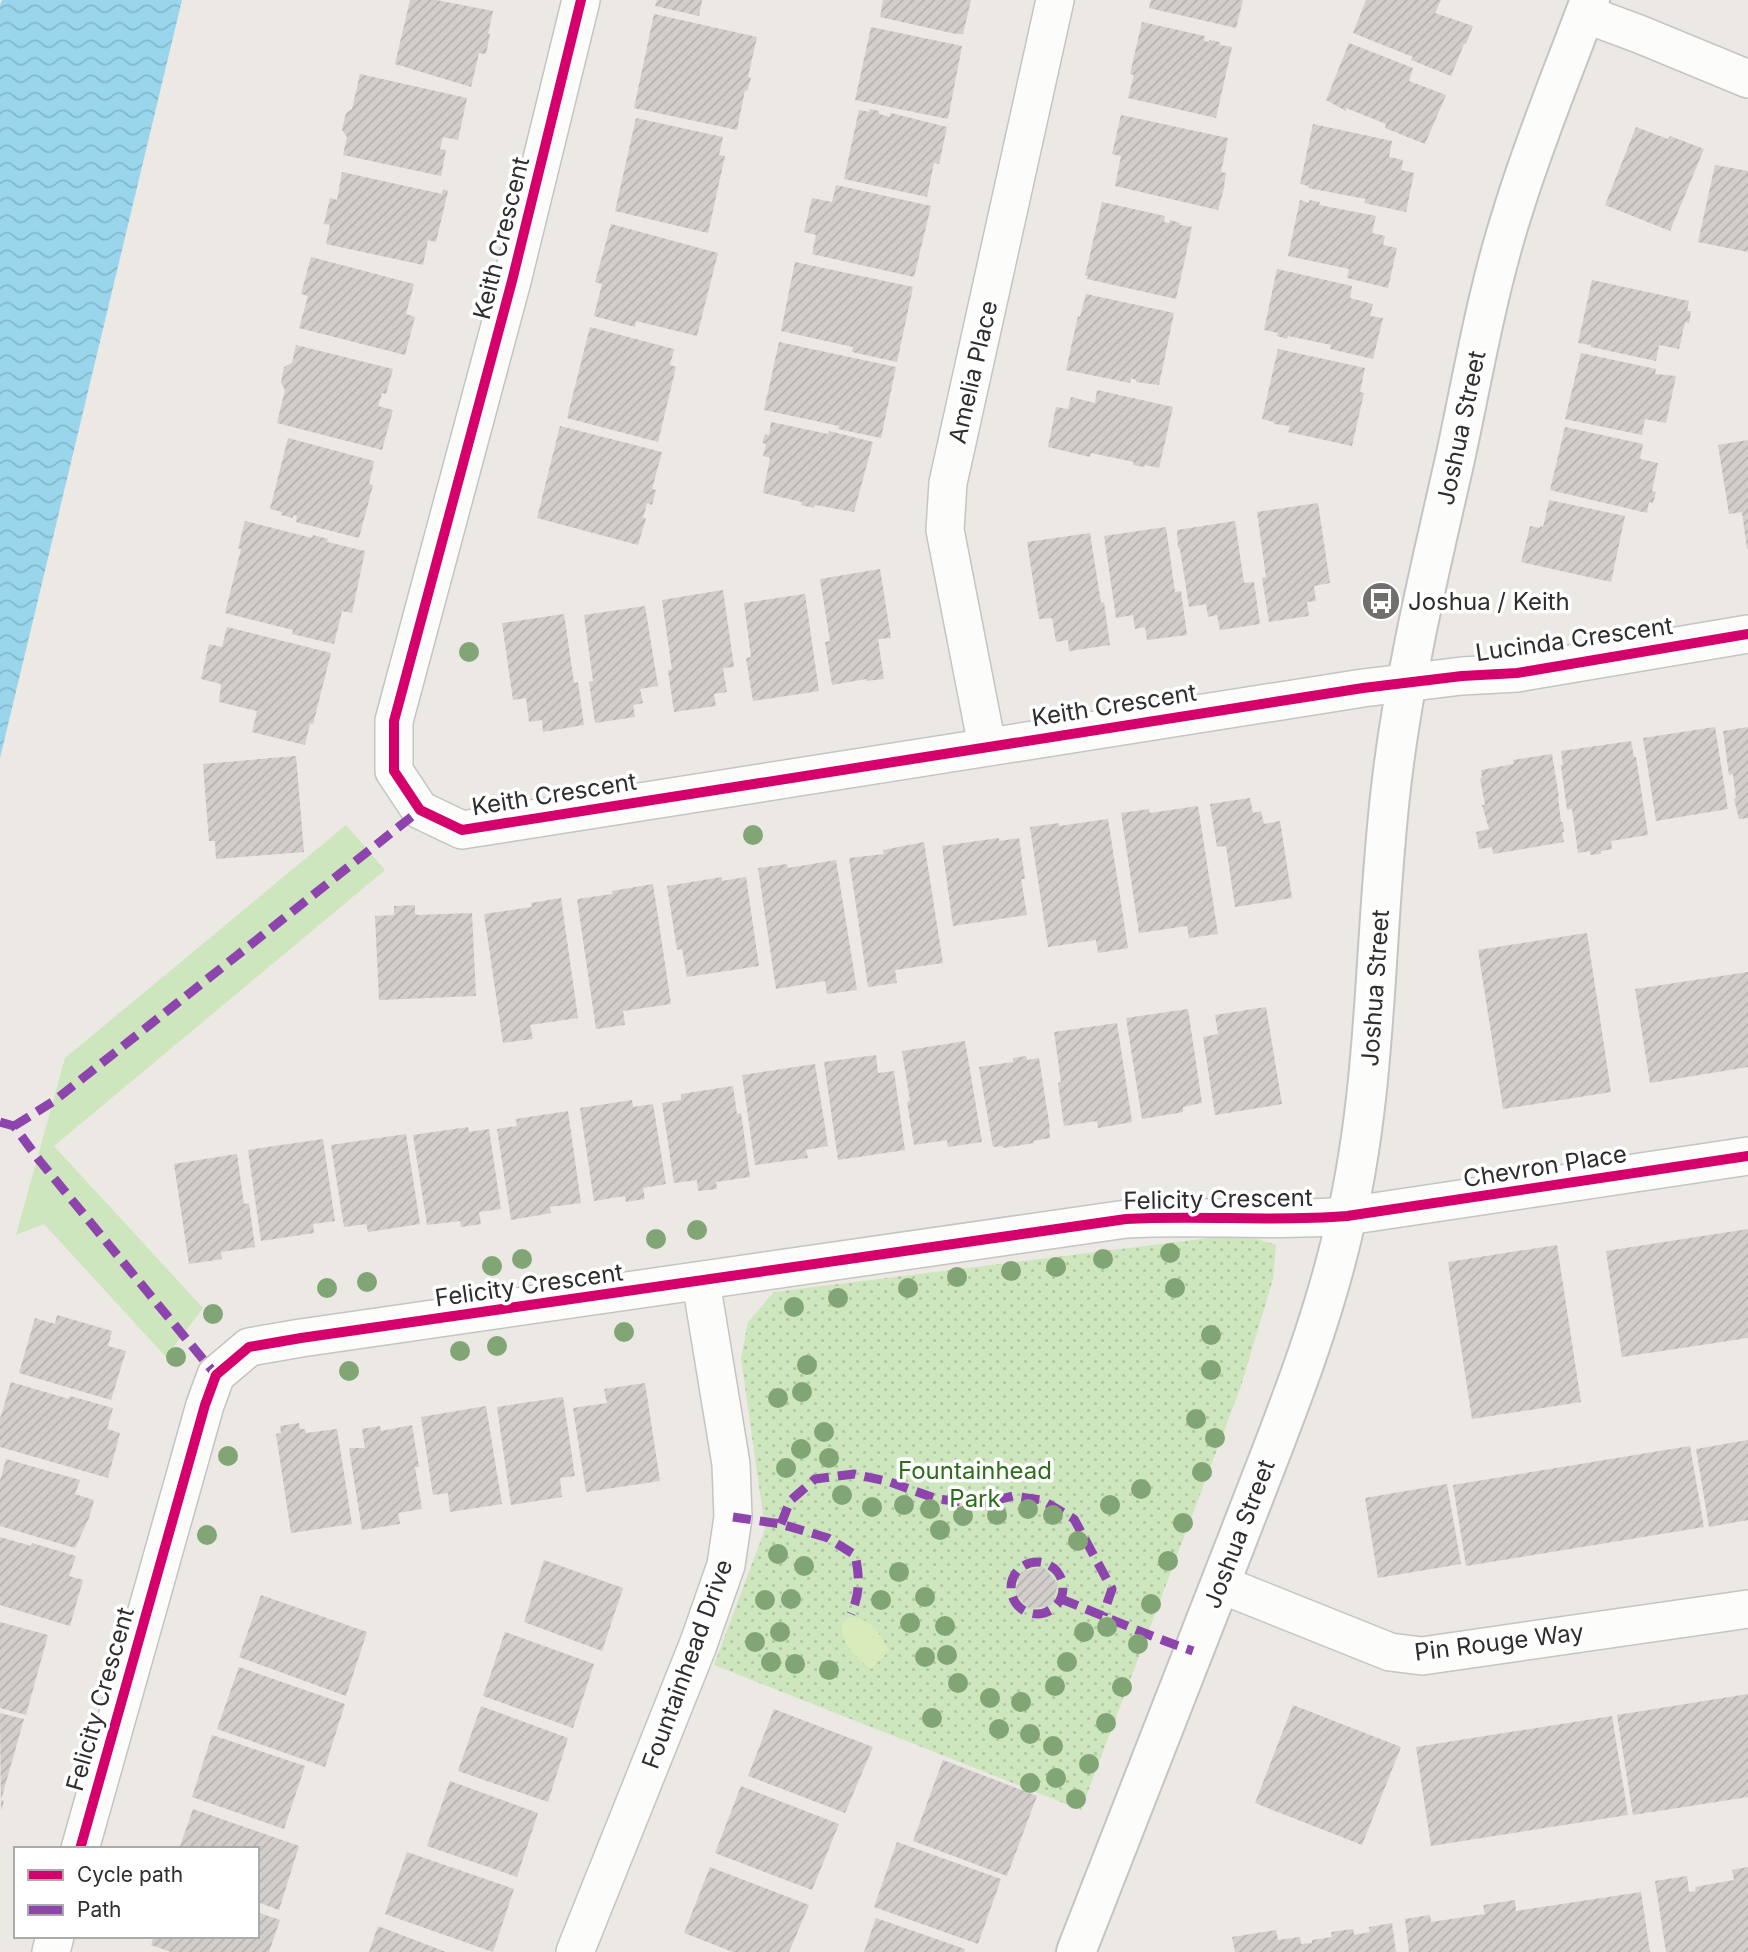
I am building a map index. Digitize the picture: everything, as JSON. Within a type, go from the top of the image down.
[{"type":"street","name":"Keith Crescent","points":[[581,0],[512,281],[394,721],[394,771],[420,810],[463,830],[987,746],[1406,683]]},
{"type":"street","name":"Amelia Place","points":[[987,746],[945,530],[948,483],[1055,0]]},
{"type":"street","points":[[1587,7],[1639,34],[1748,79]]},
{"type":"street","name":"Joshua Street","points":[[1076,1952],[1270,1455],[1317,1324],[1338,1255],[1359,1161],[1368,1081],[1382,875],[1406,683],[1490,297],[1512,214],[1587,7]]},
{"type":"street","name":"Lucinda Crescent","points":[[1406,683],[1517,673],[1748,634]]},
{"type":"street","name":"Chevron Place","points":[[1347,1216],[1748,1156]]},
{"type":"street","name":"Felicity Crescent","points":[[81,1847],[205,1405],[216,1375],[249,1347],[1126,1219],[1303,1219],[1347,1216]]},
{"type":"street","name":"Fountainhead Drive","points":[[575,1952],[698,1645],[726,1565],[733,1517],[731,1464],[701,1282]]},
{"type":"street","name":"Pin Rouge Way","points":[[1220,1584],[1390,1652],[1422,1656],[1748,1609]]},
{"type":"green space","points":[[346,825],[385,870],[54,1146],[203,1308],[166,1357],[44,1224],[16,1235],[65,1058]]},
{"type":"green space","name":"Fountainhead Park","points":[[1241,1234],[1276,1245],[1273,1279],[1241,1386],[1081,1810],[714,1665],[765,1529],[741,1358],[748,1322],[774,1292]]},
{"type":"green space","points":[[849,1617],[869,1623],[889,1651],[871,1669],[854,1654],[843,1637],[842,1623]]},
{"type":"water","points":[[2,0],[182,0],[0,758],[0,5]]},
{"type":"building","points":[[410,0],[436,0],[493,11],[486,54],[479,53],[471,87],[395,64]]},
{"type":"building","points":[[657,0],[702,0],[699,16],[655,6]]},
{"type":"building","points":[[883,0],[971,0],[963,34],[956,34],[880,17]]},
{"type":"building","points":[[1151,0],[1243,0],[1236,28],[1149,8]]},
{"type":"building","points":[[1366,0],[1441,0],[1435,13],[1473,26],[1451,76],[1411,60],[1413,57],[1353,33]]},
{"type":"building","points":[[654,14],[757,37],[748,77],[751,78],[747,91],[745,90],[737,130],[634,108]]},
{"type":"building","points":[[1142,22],[1205,36],[1204,41],[1220,42],[1220,45],[1232,47],[1216,118],[1128,98],[1134,75],[1130,74]]},
{"type":"building","points":[[871,27],[962,46],[948,119],[855,100]]},
{"type":"building","points":[[1349,43],[1413,68],[1409,81],[1446,95],[1425,144],[1385,128],[1386,124],[1346,108],[1346,111],[1326,100]]},
{"type":"building","points":[[360,74],[467,98],[458,140],[443,137],[440,149],[446,150],[441,176],[343,155],[347,137],[342,130],[346,113],[352,109]]},
{"type":"building","points":[[870,109],[890,117],[891,113],[947,127],[939,164],[934,163],[927,197],[844,179],[859,110],[869,112]]},
{"type":"building","points":[[1121,115],[1228,138],[1221,172],[1226,173],[1225,185],[1218,210],[1115,186],[1121,156],[1112,154]]},
{"type":"building","points":[[636,118],[723,137],[719,155],[725,156],[708,233],[615,211]]},
{"type":"building","points":[[1313,124],[1392,141],[1389,157],[1403,160],[1401,170],[1414,173],[1406,212],[1364,203],[1366,199],[1308,188],[1309,186],[1300,184]]},
{"type":"building","points":[[1636,127],[1704,149],[1670,231],[1605,205]]},
{"type":"building","points":[[1715,165],[1748,171],[1748,252],[1698,242]]},
{"type":"building","points":[[342,172],[442,194],[443,189],[448,191],[436,242],[428,240],[423,265],[326,244],[330,225],[324,224],[330,198],[337,200]]},
{"type":"building","points":[[836,185],[931,206],[914,277],[812,254],[816,235],[804,232],[812,198],[832,202]]},
{"type":"building","points":[[1300,200],[1320,202],[1319,205],[1376,216],[1372,233],[1385,236],[1383,245],[1397,248],[1388,288],[1347,278],[1349,269],[1288,256]]},
{"type":"building","points":[[1102,202],[1165,216],[1164,222],[1169,223],[1170,220],[1192,227],[1176,299],[1087,279],[1088,276],[1085,276]]},
{"type":"building","points":[[611,224],[718,253],[697,336],[636,321],[635,327],[594,316],[602,284],[595,282]]},
{"type":"building","points":[[311,257],[414,284],[406,314],[415,317],[405,355],[299,328],[308,296],[301,294]]},
{"type":"building","points":[[795,262],[913,287],[897,362],[852,352],[853,347],[781,331]]},
{"type":"building","points":[[1277,269],[1352,286],[1350,298],[1373,304],[1370,316],[1383,318],[1373,359],[1330,349],[1331,345],[1288,336],[1287,339],[1277,336],[1278,333],[1264,330]]},
{"type":"building","points":[[1592,280],[1689,301],[1689,323],[1685,322],[1679,349],[1659,345],[1656,361],[1578,343]]},
{"type":"building","points":[[1086,294],[1174,313],[1159,385],[1136,382],[1131,378],[1130,383],[1066,370],[1078,316],[1080,317]]},
{"type":"building","points":[[590,327],[674,349],[670,365],[676,367],[658,442],[567,418]]},
{"type":"building","points":[[779,342],[896,367],[881,438],[764,410]]},
{"type":"building","points":[[296,345],[393,369],[386,394],[382,393],[378,406],[393,410],[382,450],[277,423],[285,390],[281,383],[284,367],[292,363]]},
{"type":"building","points":[[1278,349],[1365,368],[1360,392],[1364,393],[1352,446],[1288,432],[1290,426],[1262,419]]},
{"type":"building","points":[[1581,353],[1656,369],[1655,374],[1676,376],[1666,423],[1645,419],[1642,435],[1565,419]]},
{"type":"building","points":[[1097,390],[1173,407],[1159,468],[1048,447],[1056,407],[1068,409],[1071,397],[1095,403]]},
{"type":"building","points":[[771,422],[828,434],[829,431],[873,442],[854,512],[815,505],[814,508],[801,505],[802,502],[763,493],[770,458],[763,456],[766,444],[762,443],[765,434],[769,435]]},
{"type":"building","points":[[560,426],[662,452],[652,489],[656,490],[652,505],[647,503],[643,518],[646,518],[638,545],[537,518]]},
{"type":"building","points":[[1565,427],[1643,444],[1640,459],[1658,463],[1652,491],[1656,492],[1653,503],[1649,502],[1647,513],[1550,490]]},
{"type":"building","points":[[288,438],[374,461],[369,484],[373,485],[359,538],[296,522],[297,516],[293,515],[293,518],[281,515],[282,512],[270,509]]},
{"type":"building","points":[[1748,440],[1747,549],[1742,512],[1729,514],[1718,445]]},
{"type":"building","points":[[1549,500],[1625,516],[1611,582],[1521,562],[1530,526],[1543,527]]},
{"type":"building","points":[[1318,503],[1330,583],[1314,586],[1316,601],[1307,602],[1309,616],[1269,622],[1262,578],[1266,577],[1257,512]]},
{"type":"building","points":[[245,521],[312,538],[313,535],[328,539],[327,542],[365,551],[352,613],[342,611],[334,644],[292,634],[293,630],[225,613]]},
{"type":"building","points":[[1235,521],[1244,583],[1254,582],[1260,624],[1220,630],[1217,615],[1208,617],[1206,604],[1189,607],[1177,530]]},
{"type":"building","points":[[1166,527],[1175,592],[1181,591],[1187,635],[1147,640],[1145,627],[1135,629],[1133,615],[1116,618],[1104,536]]},
{"type":"building","points":[[1090,533],[1110,645],[1069,651],[1068,640],[1056,642],[1052,618],[1039,619],[1027,542]]},
{"type":"building","points":[[880,569],[891,638],[878,639],[884,679],[832,685],[825,642],[830,641],[820,579]]},
{"type":"building","points":[[723,590],[734,667],[723,668],[727,692],[714,694],[716,706],[674,712],[668,670],[672,670],[662,600]]},
{"type":"building","points":[[805,594],[819,691],[753,701],[746,658],[751,657],[744,603]]},
{"type":"building","points":[[645,606],[658,686],[640,689],[643,703],[633,705],[635,717],[595,723],[589,682],[593,681],[584,615]]},
{"type":"building","points":[[564,614],[574,683],[578,682],[584,725],[543,732],[542,720],[529,722],[526,698],[513,700],[502,623]]},
{"type":"building","points":[[227,627],[331,653],[305,745],[252,732],[257,711],[219,702],[221,684],[201,679],[209,644],[222,647]]},
{"type":"building","points":[[1715,727],[1728,809],[1656,821],[1643,738]]},
{"type":"building","points":[[1748,727],[1748,818],[1739,819],[1734,799],[1733,774],[1729,775],[1723,731]]},
{"type":"building","points":[[1631,741],[1648,835],[1611,841],[1612,849],[1601,851],[1601,854],[1590,855],[1590,851],[1578,853],[1572,809],[1567,810],[1561,751]]},
{"type":"building","points":[[1552,754],[1564,842],[1493,854],[1492,847],[1479,849],[1476,832],[1489,829],[1482,805],[1485,805],[1481,770],[1514,764],[1513,760]]},
{"type":"building","points":[[296,756],[304,852],[216,859],[215,841],[209,841],[203,764]]},
{"type":"building","points":[[1250,798],[1253,813],[1261,811],[1264,824],[1280,821],[1292,898],[1235,907],[1226,846],[1217,847],[1210,804]]},
{"type":"building","points":[[1198,806],[1218,934],[1189,938],[1187,926],[1139,933],[1121,813],[1149,809],[1150,813]]},
{"type":"building","points":[[1108,819],[1128,948],[1098,953],[1096,940],[1048,947],[1030,827]]},
{"type":"building","points":[[999,838],[999,841],[1019,838],[1025,879],[1021,879],[1027,915],[953,926],[942,846]]},
{"type":"building","points":[[924,842],[943,963],[895,970],[897,983],[868,987],[849,858],[884,854],[883,850]]},
{"type":"building","points":[[836,860],[857,990],[827,994],[825,981],[776,989],[758,868],[787,864],[788,868]]},
{"type":"building","points":[[722,877],[722,881],[746,877],[759,966],[687,977],[682,949],[677,950],[667,886]]},
{"type":"building","points":[[653,884],[671,1004],[623,1011],[625,1025],[596,1029],[577,899]]},
{"type":"building","points":[[561,898],[578,1018],[530,1025],[533,1039],[503,1043],[484,914],[532,907],[531,903]]},
{"type":"building","points":[[415,905],[417,915],[472,913],[476,996],[379,1000],[375,916],[394,915],[394,906]]},
{"type":"building","points":[[1587,933],[1611,1092],[1503,1109],[1478,950]]},
{"type":"building","points":[[1748,972],[1748,1067],[1650,1083],[1635,989]]},
{"type":"building","points":[[1266,1007],[1282,1104],[1215,1115],[1203,1037],[1218,1034],[1215,1015]]},
{"type":"building","points":[[1188,1009],[1202,1103],[1183,1107],[1183,1112],[1142,1119],[1126,1018]]},
{"type":"building","points":[[1117,1023],[1132,1122],[1098,1128],[1097,1121],[1064,1126],[1054,1032]]},
{"type":"building","points":[[965,1041],[982,1142],[948,1147],[947,1140],[914,1145],[902,1051]]},
{"type":"building","points":[[876,1055],[878,1073],[894,1071],[905,1150],[838,1160],[824,1062]]},
{"type":"building","points":[[1026,1056],[1027,1060],[1039,1058],[1050,1138],[1003,1148],[993,1147],[979,1067],[1013,1062],[1013,1058]]},
{"type":"building","points":[[815,1064],[828,1146],[806,1150],[808,1158],[755,1165],[742,1075]]},
{"type":"building","points":[[733,1086],[737,1114],[741,1113],[750,1177],[716,1182],[717,1189],[698,1191],[697,1180],[674,1183],[662,1103],[681,1100],[681,1094]]},
{"type":"building","points":[[632,1100],[633,1107],[653,1104],[666,1184],[643,1188],[645,1199],[626,1202],[625,1196],[594,1201],[580,1108]]},
{"type":"building","points":[[568,1111],[581,1203],[550,1207],[551,1213],[511,1220],[497,1129],[517,1126],[516,1119]]},
{"type":"building","points":[[468,1127],[469,1132],[489,1129],[501,1209],[479,1212],[481,1224],[461,1227],[460,1221],[427,1225],[413,1135]]},
{"type":"building","points":[[406,1134],[420,1224],[368,1232],[366,1224],[344,1227],[331,1145]]},
{"type":"building","points":[[323,1139],[335,1221],[313,1224],[314,1233],[261,1241],[248,1150]]},
{"type":"building","points":[[237,1154],[244,1204],[249,1203],[255,1247],[221,1252],[222,1259],[189,1264],[174,1164]]},
{"type":"building","points":[[1748,1229],[1748,1338],[1622,1357],[1606,1251]]},
{"type":"building","points":[[1557,1245],[1581,1402],[1472,1419],[1448,1262]]},
{"type":"building","points":[[57,1315],[112,1331],[108,1346],[126,1351],[111,1400],[19,1373],[35,1318],[55,1324]]},
{"type":"building","points":[[11,1382],[69,1399],[70,1396],[113,1408],[107,1429],[120,1433],[108,1478],[0,1447],[0,1419]]},
{"type":"building","points":[[645,1383],[660,1481],[586,1492],[573,1408],[607,1403],[604,1389]]},
{"type":"building","points":[[563,1397],[575,1476],[560,1478],[562,1497],[511,1505],[497,1407]]},
{"type":"building","points":[[486,1406],[502,1504],[450,1512],[448,1493],[433,1495],[421,1417]]},
{"type":"building","points":[[299,1423],[300,1429],[305,1429],[306,1433],[337,1429],[352,1524],[291,1533],[276,1434],[281,1433],[280,1426]]},
{"type":"building","points":[[412,1425],[422,1509],[398,1513],[400,1524],[362,1530],[349,1448],[365,1448],[362,1429],[380,1426],[381,1431]]},
{"type":"building","points":[[1748,1440],[1748,1520],[1709,1527],[1696,1449]]},
{"type":"building","points":[[1690,1446],[1704,1527],[1466,1566],[1453,1485]]},
{"type":"building","points":[[6,1459],[80,1480],[75,1494],[94,1500],[75,1548],[0,1526],[0,1481]]},
{"type":"building","points":[[1447,1484],[1461,1564],[1378,1578],[1365,1498]]},
{"type":"building","points":[[0,1537],[76,1556],[69,1576],[83,1580],[70,1626],[0,1605]]},
{"type":"building","points":[[544,1560],[623,1588],[602,1651],[524,1622]]},
{"type":"building","points":[[1043,1567],[1058,1584],[1051,1605],[1029,1609],[1015,1593],[1021,1572]]},
{"type":"building","points":[[261,1595],[367,1632],[346,1696],[239,1657]]},
{"type":"building","points":[[0,1622],[48,1635],[26,1715],[0,1708]]},
{"type":"building","points":[[505,1632],[594,1664],[573,1728],[483,1696]]},
{"type":"building","points":[[239,1667],[345,1704],[325,1767],[217,1729]]},
{"type":"building","points":[[1748,1694],[1748,1797],[1633,1815],[1617,1715]]},
{"type":"building","points":[[1293,1705],[1401,1747],[1362,1845],[1255,1803]]},
{"type":"building","points":[[481,1706],[568,1738],[548,1802],[458,1771]]},
{"type":"building","points":[[774,1709],[873,1747],[845,1813],[748,1776]]},
{"type":"building","points":[[0,1713],[24,1719],[1,1800],[4,1801],[1,1811]]},
{"type":"building","points":[[1612,1716],[1628,1815],[1431,1846],[1416,1747]]},
{"type":"building","points":[[212,1735],[305,1766],[284,1829],[192,1797]]},
{"type":"building","points":[[943,1760],[1037,1796],[1007,1876],[913,1841]]},
{"type":"building","points":[[450,1781],[538,1813],[517,1877],[427,1846]]},
{"type":"building","points":[[741,1786],[839,1824],[812,1890],[715,1853]]},
{"type":"building","points":[[193,1809],[299,1846],[279,1910],[259,1903],[259,1847],[180,1847]]},
{"type":"building","points":[[897,1842],[1001,1879],[978,1944],[874,1907]]},
{"type":"building","points":[[407,1852],[514,1889],[493,1952],[385,1914]]},
{"type":"building","points":[[710,1867],[809,1905],[789,1952],[733,1952],[684,1933]]},
{"type":"building","points":[[1748,1867],[1748,1952],[1666,1952],[1655,1881],[1687,1876],[1689,1892],[1696,1891],[1695,1887],[1734,1880],[1732,1870]]},
{"type":"building","points":[[1641,1892],[1650,1952],[1409,1952],[1405,1919],[1430,1915],[1431,1922],[1485,1914],[1483,1905],[1515,1900],[1516,1911]]},
{"type":"building","points":[[259,1913],[280,1920],[269,1952],[171,1952],[151,1945],[153,1938],[259,1938]]},
{"type":"building","points":[[876,1918],[965,1949],[964,1952],[864,1952]]},
{"type":"building","points":[[1392,1923],[1396,1952],[1235,1952],[1232,1937],[1276,1930],[1278,1940],[1300,1937],[1301,1944],[1332,1937],[1331,1932],[1353,1929],[1354,1935],[1370,1932],[1369,1927]]},
{"type":"building","points":[[378,1926],[446,1952],[369,1952]]},
{"type":"marked path","points":[[14,1126],[54,1101],[420,810]]},
{"type":"marked path","points":[[0,1122],[14,1126],[216,1375]]},
{"type":"marked path","points":[[781,1524],[790,1501],[815,1479],[854,1474],[890,1482],[937,1499],[981,1504],[1013,1496],[1042,1500],[1074,1519],[1112,1589],[1103,1615]]},
{"type":"marked path","points":[[733,1517],[781,1524],[828,1538],[855,1555],[858,1585],[851,1614]]},
{"type":"marked path","points":[[1037,1562],[1047,1564],[1055,1570],[1061,1578],[1063,1588],[1061,1598],[1055,1606],[1047,1612],[1037,1614],[1027,1612],[1019,1606],[1013,1598],[1011,1588],[1013,1578],[1019,1570],[1027,1564],[1037,1562]]},
{"type":"marked path","points":[[1061,1599],[1193,1651]]},
{"type":"cycle path","points":[[581,0],[512,281],[394,721],[394,771],[420,810],[462,830],[1363,688],[1462,676],[1517,673],[1748,634]]},
{"type":"cycle path","points":[[81,1847],[205,1405],[216,1375],[249,1347],[1126,1219],[1347,1216],[1748,1156]]},
{"type":"place","name":"Joshua / Keith","points":[[1381,601]]}]
